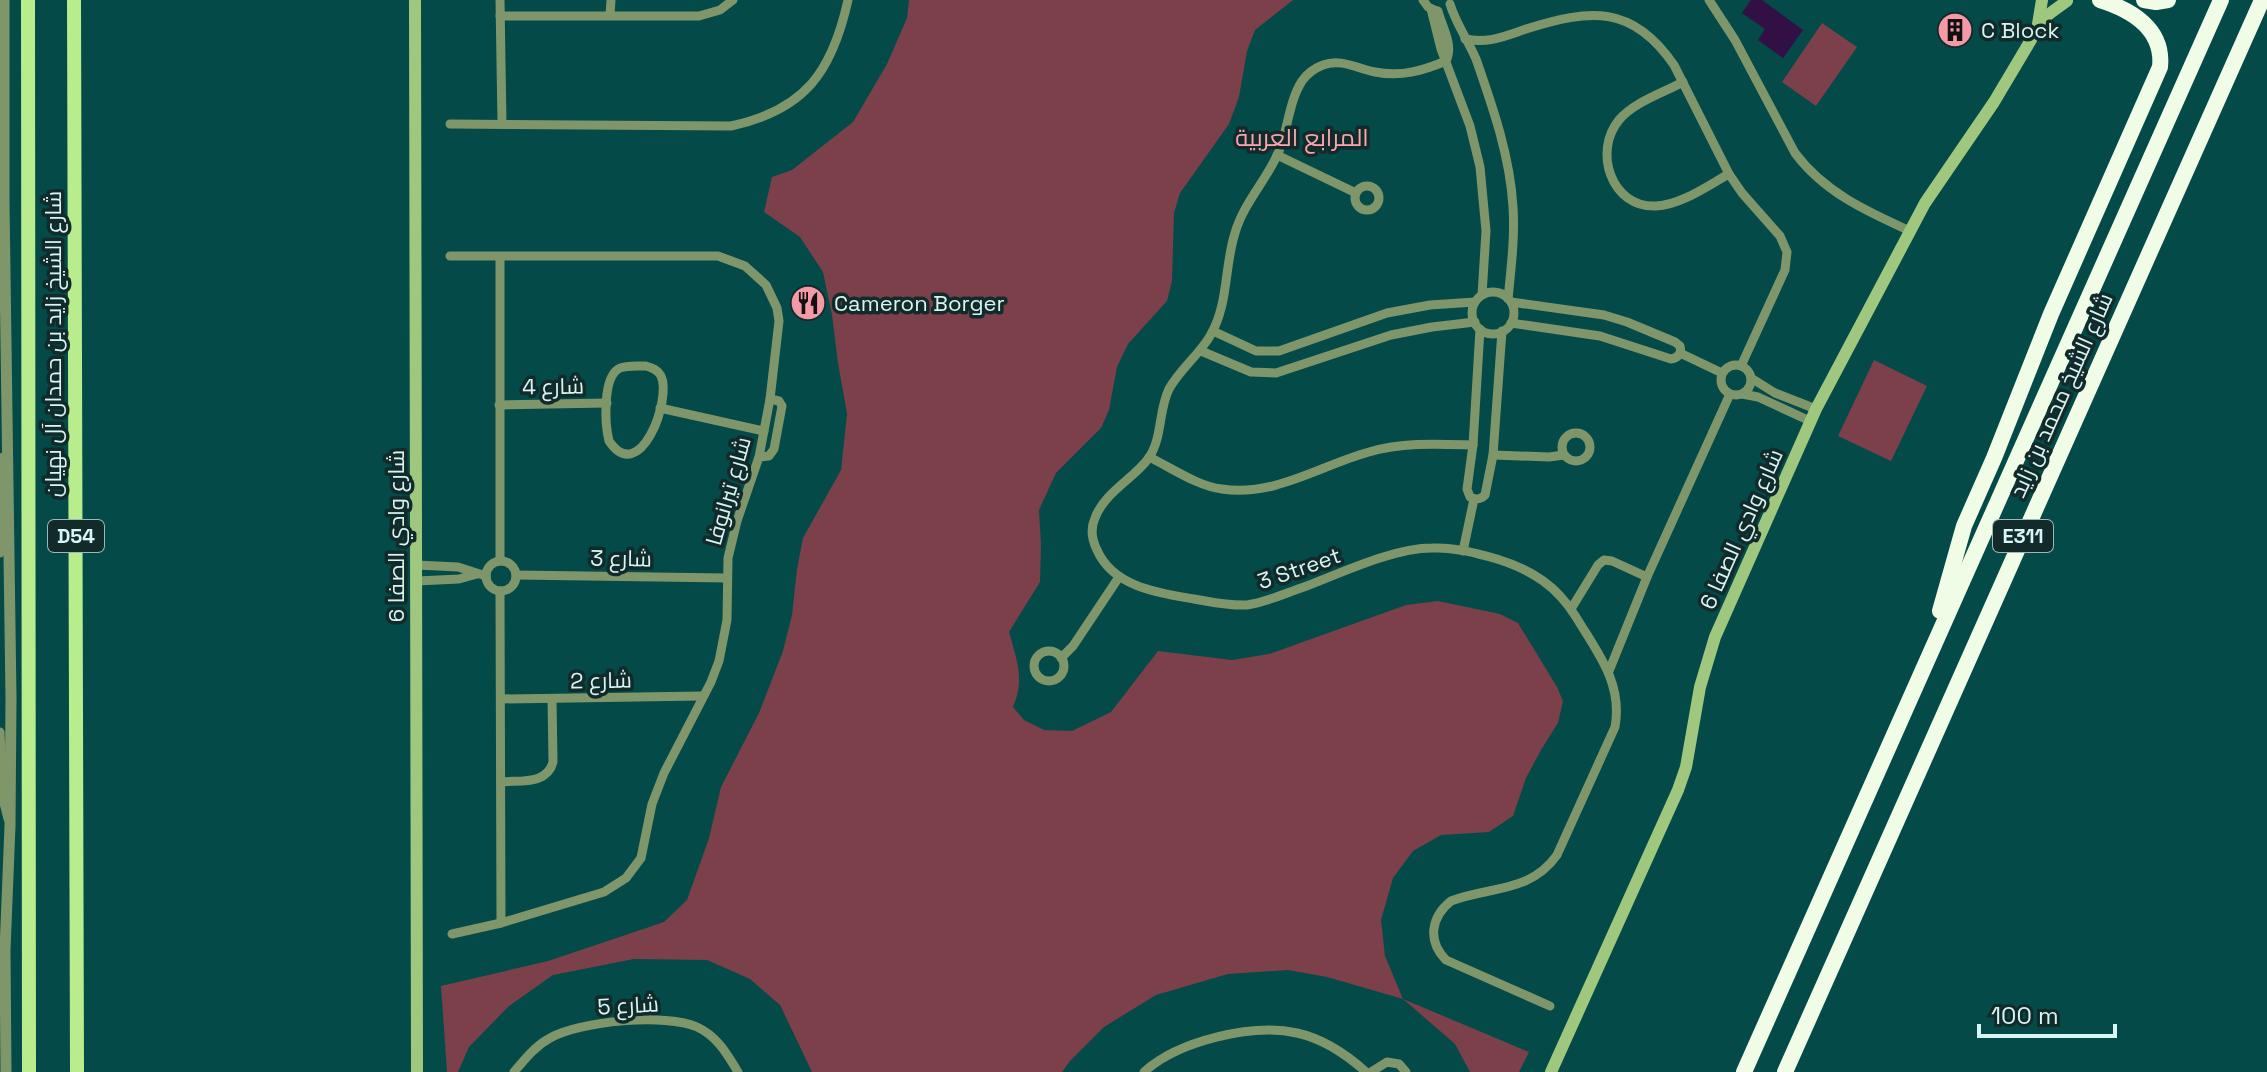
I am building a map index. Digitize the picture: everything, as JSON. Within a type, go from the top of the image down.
[{"type":"highway","points":[[1930,652],[1964,526],[2055,304],[2158,74],[2161,60],[2157,39],[2144,22],[2124,6],[2100,0]]},
{"type":"highway","points":[[2144,0],[2168,0]]},
{"type":"highway","name":"شارع الشيخ محمد بن زايد","points":[[1744,1072],[2221,0]]},
{"type":"highway","name":"شارع الشيخ محمد بن زايد","points":[[1785,1072],[2262,0]]},
{"type":"main road","name":"شارع الشيخ زايد بن حمدان آل نهيان","points":[[28,0],[29,1072]]},
{"type":"main road","name":"شارع الشيخ زايد بن حمدان آل نهيان","points":[[74,0],[77,1072]]},
{"type":"main road","name":"شارع وادي الصفا 6","points":[[415,0],[417,1072]]},
{"type":"main road","name":"شارع وادي الصفا 6","points":[[2035,33],[2042,0]]},
{"type":"main road","name":"شارع وادي الصفا 6","points":[[1551,1072],[1678,790],[1686,767],[1700,687],[1715,637],[1813,415],[1936,185],[1994,102],[2035,33],[2049,14],[2068,0]]},
{"type":"street","points":[[4,0],[11,683],[5,950],[6,1072]]},
{"type":"street","points":[[500,0],[502,124]]},
{"type":"street","points":[[610,15],[611,0]]},
{"type":"street","points":[[500,16],[710,14],[733,0]]},
{"type":"street","points":[[450,124],[731,126],[758,120],[784,109],[806,92],[836,44],[848,0]]},
{"type":"street","points":[[1423,0],[1435,10],[1449,47],[1446,61],[1470,126],[1483,188],[1486,231],[1479,298],[1473,309],[1477,326],[1473,445],[1467,489],[1474,499],[1485,495],[1493,455],[1502,331]]},
{"type":"street","points":[[1709,0],[1735,40],[1805,167],[1845,199],[1910,231]]},
{"type":"street","points":[[1201,351],[1251,372],[1276,373],[1391,335],[1432,327],[1477,326],[1491,333],[1502,331],[1511,323],[1514,313],[1510,300],[1514,228],[1511,184],[1499,129],[1451,2],[1435,10]]},
{"type":"street","points":[[1465,39],[1490,41],[1573,16],[1591,14],[1626,22],[1653,39],[1674,65],[1729,174],[1780,236],[1787,252],[1785,270],[1741,366]]},
{"type":"street","points":[[1475,59],[1490,41]]},
{"type":"street","points":[[1061,658],[1073,646],[1119,577],[1102,559],[1092,536],[1092,526],[1100,508],[1149,457],[1170,388],[1201,351],[1213,331],[1223,304],[1226,270],[1235,229],[1277,155],[1297,91],[1307,75],[1323,64],[1340,63],[1404,75],[1446,61]]},
{"type":"street","points":[[1683,82],[1621,117],[1611,131],[1606,147],[1606,164],[1612,180],[1623,193],[1653,207],[1670,204],[1729,174]]},
{"type":"street","points":[[1277,155],[1356,193]]},
{"type":"street","name":"شارع تيرانوفا","points":[[450,256],[705,255],[733,260],[745,266],[766,285],[777,308],[779,321],[770,399],[759,457],[732,537],[726,578],[724,641],[719,661],[658,788],[644,847],[634,869],[604,892],[501,923],[452,934]]},
{"type":"street","points":[[500,257],[500,561]]},
{"type":"street","points":[[1213,331],[1256,351],[1279,351],[1387,313],[1479,298],[1495,292],[1510,300],[1616,318],[1675,342],[1680,346],[1680,353],[1671,359],[1600,336],[1511,323]]},
{"type":"street","points":[[1680,353],[1722,373]]},
{"type":"street","points":[[1813,415],[1790,411],[1765,394],[1741,366],[1733,365],[1722,373],[1722,388],[1730,394],[1765,394],[1795,400],[1813,415]]},
{"type":"street","points":[[646,366],[657,371],[661,375],[663,388],[660,408],[646,444],[641,449],[626,453],[618,451],[609,441],[608,383],[614,372],[625,367],[646,366]]},
{"type":"street","points":[[1742,394],[1749,387],[1751,378]]},
{"type":"street","points":[[1609,671],[1647,577],[1730,394]]},
{"type":"street","points":[[759,457],[769,456],[774,449],[782,406],[779,401],[770,399]]},
{"type":"street","points":[[1790,411],[1795,400]]},
{"type":"street","name":"شارع 4","points":[[499,405],[607,403]]},
{"type":"street","points":[[660,408],[764,431]]},
{"type":"street","points":[[0,553],[2,468],[8,426]]},
{"type":"street","points":[[1149,457],[1212,487],[1237,490],[1294,480],[1358,455],[1396,446],[1473,445]]},
{"type":"street","points":[[1493,455],[1564,455]]},
{"type":"street","points":[[1463,551],[1474,499]]},
{"type":"street","name":"3 Street","points":[[1119,577],[1160,592],[1237,605],[1263,602],[1402,551],[1432,548],[1463,551],[1499,560],[1531,572],[1553,587],[1571,609],[1609,671],[1617,698],[1615,727],[1557,855],[1538,875],[1526,882],[1451,901],[1442,908],[1433,929],[1434,941],[1446,960],[1550,1006]]},
{"type":"street","points":[[1571,609],[1604,560],[1647,577]]},
{"type":"street","points":[[416,565],[458,567],[478,575],[500,591],[512,586],[516,575],[510,565],[500,561],[478,575],[417,581]]},
{"type":"street","points":[[436,566],[436,580]]},
{"type":"street","name":"شارع 3","points":[[516,575],[726,578]]},
{"type":"street","points":[[500,591],[501,923]]},
{"type":"street","name":"شارع 2","points":[[501,699],[702,696]]},
{"type":"street","points":[[501,782],[538,779],[550,771],[553,762],[552,699]]},
{"type":"street","points":[[0,732],[3,799],[10,826]]},
{"type":"street","name":"شارع 5","points":[[514,1072],[536,1047],[562,1032],[592,1025],[665,1021],[689,1024],[710,1035],[722,1046],[738,1072]]},
{"type":"street","points":[[1144,1072],[1160,1060],[1206,1041],[1243,1032],[1281,1030],[1329,1044],[1369,1072],[1393,1062],[1406,1072]]},
{"type":"shaded area","points":[[909,0],[1293,0],[1255,30],[1247,51],[1239,97],[1229,124],[1180,193],[1174,213],[1172,281],[1167,301],[1128,344],[1117,367],[1109,410],[1101,428],[1056,473],[1039,510],[1040,582],[1009,632],[1019,679],[1013,707],[1024,720],[1044,730],[1072,731],[1111,712],[1158,651],[1232,660],[1269,654],[1406,605],[1438,601],[1500,614],[1518,623],[1563,701],[1558,723],[1526,778],[1513,816],[1489,832],[1441,835],[1413,851],[1393,878],[1381,920],[1385,956],[1403,999],[1327,977],[1288,970],[1228,974],[1156,995],[1104,1027],[1062,1072],[812,1072],[780,1005],[750,979],[707,960],[634,959],[553,975],[509,1006],[469,1047],[458,1072],[447,1072],[441,986],[548,961],[664,922],[687,900],[709,838],[721,787],[759,713],[783,651],[792,615],[803,538],[841,470],[847,414],[823,272],[800,237],[764,212],[772,177],[792,170],[853,122],[887,64],[907,18]]},
{"type":"shaded area","points":[[1751,0],[1762,0],[1803,30],[1783,58],[1758,40],[1765,29],[1742,13]]},
{"type":"shaded area","points":[[1822,23],[1857,47],[1816,106],[1782,82]]},
{"type":"shaded area","points":[[1874,360],[1927,386],[1891,461],[1838,436]]},
{"type":"shaded area","points":[[1403,999],[1529,1052],[1519,1072],[1470,1072],[1455,1044]]},
{"type":"place","name":"C Block","points":[[1955,30]]},
{"type":"place","name":"Cameron Borger","points":[[808,303]]},
{"type":"district","name":"المرابع العربية","points":[[1302,138]]}]
